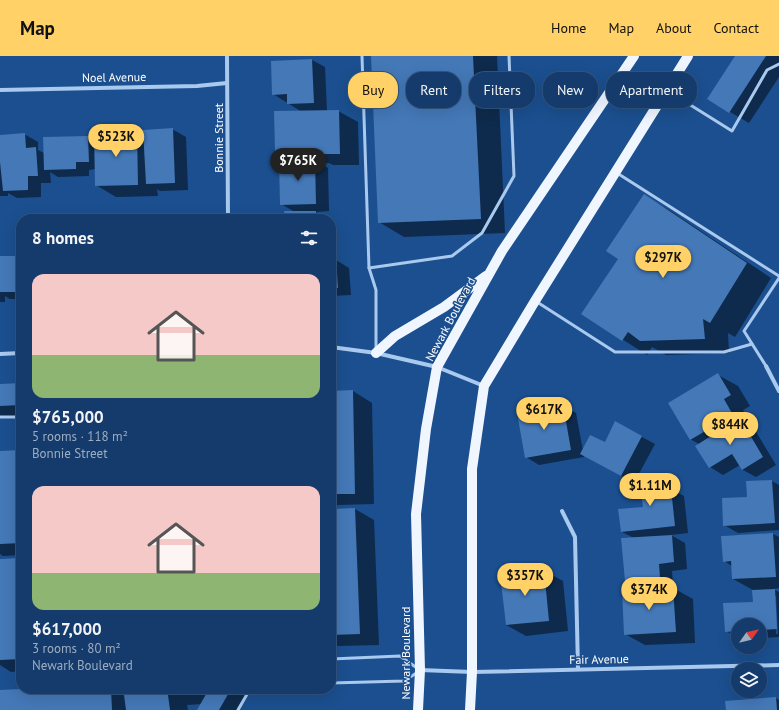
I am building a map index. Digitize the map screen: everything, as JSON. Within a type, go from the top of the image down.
[{"type":"main road","name":"Newark Boulevard","points":[[418,710],[420,670],[416,514],[426,429],[437,367],[502,251],[634,56]]},
{"type":"main road","points":[[678,72],[688,56]]},
{"type":"main road","points":[[470,710],[472,672],[472,468],[484,386],[655,108]]},
{"type":"main road","points":[[376,353],[395,336],[444,307],[489,274]]},
{"type":"street","name":"Bonnie Street","points":[[227,56],[228,214]]},
{"type":"street","name":"Noel Avenue","points":[[0,90],[228,84]]},
{"type":"street","points":[[336,348],[376,353],[437,367],[484,386]]},
{"type":"street","points":[[0,354],[16,353]]},
{"type":"street","points":[[766,366],[779,391]]},
{"type":"street","points":[[562,511],[575,537],[578,670]]},
{"type":"street","name":"Fair Avenue","points":[[420,670],[472,672],[779,665]]},
{"type":"lane","points":[[362,56],[369,268],[376,290],[376,353]]},
{"type":"lane","points":[[369,268],[452,256],[482,233],[514,176],[509,56]]},
{"type":"lane","points":[[695,108],[732,131],[767,70],[779,64]]},
{"type":"lane","points":[[616,172],[779,277],[744,331],[766,366]]},
{"type":"lane","points":[[535,301],[615,352],[724,352],[752,344]]},
{"type":"lane","points":[[0,417],[16,416]]},
{"type":"lane","points":[[336,659],[400,656],[420,670],[404,681],[336,683]]},
{"type":"lane","points":[[238,710],[247,694]]},
{"type":"building","points":[[371,56],[473,56],[474,72],[469,72],[469,108],[476,108],[481,219],[378,223],[373,108],[398,108],[398,72],[372,72]]},
{"type":"building","points":[[735,56],[766,56],[729,113],[707,99]]},
{"type":"building","points":[[312,59],[314,103],[287,104],[287,94],[272,95],[271,61]]},
{"type":"building","points":[[339,110],[340,154],[312,154],[312,152],[275,153],[274,111]]},
{"type":"building","points":[[173,128],[175,183],[146,184],[143,130]]},
{"type":"building","points":[[137,131],[138,185],[95,186],[94,132]]},
{"type":"building","points":[[25,133],[26,148],[36,147],[38,176],[28,176],[28,190],[3,191],[0,162],[0,135]]},
{"type":"building","points":[[88,136],[89,162],[76,162],[76,169],[44,170],[43,137]]},
{"type":"building","points":[[315,159],[316,204],[280,205],[279,160]]},
{"type":"building","points":[[644,194],[747,263],[710,323],[703,319],[705,339],[640,341],[628,332],[622,341],[581,314],[618,259],[606,251]]},
{"type":"building","points":[[284,211],[316,211],[316,214],[284,214]]},
{"type":"building","points":[[0,256],[16,256],[16,292],[0,292]]},
{"type":"building","points":[[336,259],[338,288],[336,288]]},
{"type":"building","points":[[718,373],[731,395],[724,399],[733,415],[690,440],[668,403]]},
{"type":"building","points":[[16,383],[16,405],[0,406],[0,384]]},
{"type":"building","points":[[353,390],[355,494],[336,494],[336,391]]},
{"type":"building","points":[[563,404],[571,450],[525,458],[517,413]]},
{"type":"building","points":[[740,418],[763,457],[742,470],[732,454],[709,468],[695,446]]},
{"type":"building","points":[[615,421],[642,436],[621,476],[580,454],[590,435],[605,442]]},
{"type":"building","points":[[16,450],[16,543],[0,544],[0,451]]},
{"type":"building","points":[[660,473],[662,489],[671,488],[675,526],[621,532],[618,509],[643,507],[639,475]]},
{"type":"building","points":[[772,480],[775,523],[723,526],[722,498],[747,497],[746,481]]},
{"type":"building","points":[[355,508],[360,634],[336,635],[336,509]]},
{"type":"building","points":[[773,533],[776,577],[732,579],[731,561],[723,562],[721,536]]},
{"type":"building","points":[[672,535],[674,562],[659,564],[660,578],[625,581],[621,538]]},
{"type":"building","points":[[16,558],[16,659],[0,660],[0,559]]},
{"type":"building","points":[[544,569],[549,621],[506,625],[500,574]]},
{"type":"building","points":[[673,587],[676,632],[624,635],[622,590]]},
{"type":"building","points":[[775,589],[777,629],[767,630],[767,618],[731,618],[731,632],[725,632],[723,603],[753,602],[752,590]]},
{"type":"building","points":[[16,689],[16,694],[111,694],[112,710],[0,710],[0,690]]},
{"type":"building","points":[[178,694],[168,695],[170,710],[126,710],[124,695]]},
{"type":"building","points":[[206,694],[228,694],[219,710],[197,710]]},
{"type":"building","points":[[776,697],[777,710],[726,710],[725,701]]}]
